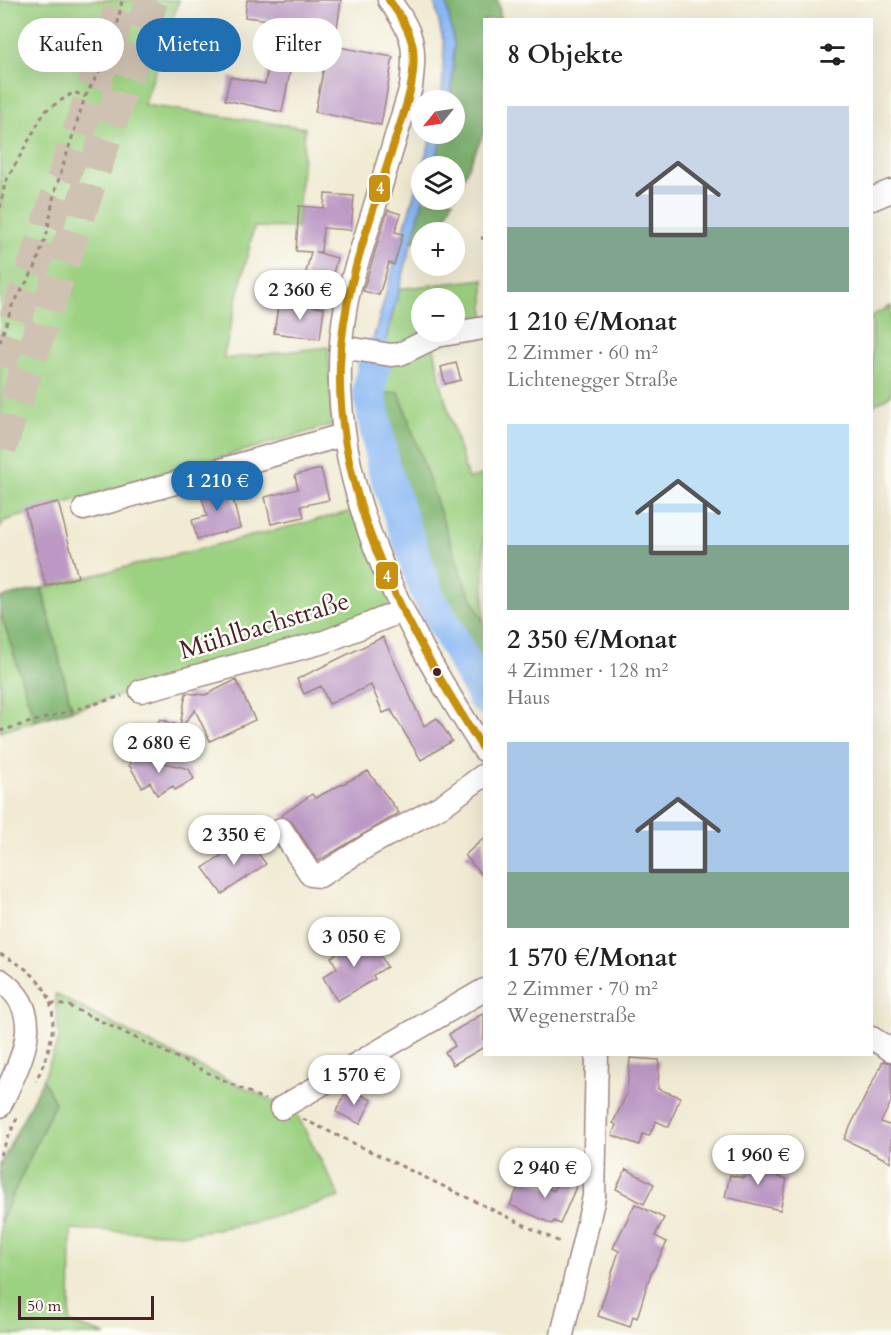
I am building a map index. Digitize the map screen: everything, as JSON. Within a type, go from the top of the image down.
[{"type":"street","points":[[389,0],[408,26],[415,54],[411,87],[346,304],[351,349],[339,388],[343,435],[378,561],[402,611],[452,700],[483,748]]},
{"type":"street","points":[[873,199],[891,191]]},
{"type":"street","points":[[351,349],[391,355],[400,354],[437,336],[483,328]]},
{"type":"street","points":[[84,509],[343,435]]},
{"type":"street","name":"Mühlbachstraße","points":[[141,691],[324,642],[402,611]]},
{"type":"street","points":[[281,829],[311,875],[320,876],[369,845],[443,805],[483,776]]},
{"type":"street","points":[[0,980],[9,986],[25,1008],[28,1030],[24,1052],[0,1106]]},
{"type":"street","points":[[281,1108],[483,991]]},
{"type":"street","points":[[873,1039],[891,1050]]},
{"type":"street","points":[[562,1335],[594,1197],[597,1056]]},
{"type":"path","points":[[0,342],[12,306],[35,268],[47,232],[54,194],[85,97],[114,44],[122,0]]},
{"type":"path","points":[[0,208],[4,183],[45,111],[74,92],[85,97]]},
{"type":"path","points":[[0,731],[141,691]]},
{"type":"path","points":[[51,1003],[69,1006],[581,1252]]},
{"type":"green space","points":[[0,0],[179,0],[173,18],[136,18],[136,72],[155,72],[144,105],[305,128],[297,228],[254,227],[223,359],[328,347],[332,425],[4,521],[0,529]]},
{"type":"green space","points":[[446,0],[498,0],[501,18],[483,18],[483,134],[465,175],[465,156],[436,156],[441,144],[465,144],[465,90],[452,90],[454,45]]},
{"type":"green space","points":[[420,210],[449,210],[443,222],[416,222]]},
{"type":"green space","points":[[483,279],[483,328],[465,332],[465,288],[411,288],[411,342],[433,342],[442,388],[468,479],[483,474],[483,621],[464,582],[399,392],[376,395],[382,354],[398,289]]},
{"type":"green space","points":[[891,306],[891,395],[873,405],[873,315]]},
{"type":"green space","points":[[399,392],[464,582],[483,621],[483,672],[435,591],[392,469],[376,395]]},
{"type":"green space","points":[[357,510],[396,613],[72,710],[42,588]]},
{"type":"green space","points":[[42,588],[72,710],[35,721],[0,611],[0,598]]},
{"type":"green space","points":[[0,611],[35,721],[0,732]]},
{"type":"green space","points":[[55,994],[151,1044],[295,1111],[340,1197],[256,1222],[187,1234],[71,1229],[70,1323],[106,1335],[0,1335],[0,1223],[55,1103],[43,1079],[59,1039]]},
{"type":"green space","points":[[43,1079],[55,1103],[0,1223],[0,1165]]},
{"type":"water","points":[[434,0],[446,0],[454,45],[452,90],[442,90],[444,45]]},
{"type":"water","points":[[430,144],[441,144],[436,156],[425,156]]},
{"type":"water","points":[[411,205],[411,210],[420,210],[417,222],[411,222],[411,245],[382,354],[376,395],[392,469],[435,591],[483,672],[483,696],[427,593],[383,466],[369,391],[371,347]]},
{"type":"building","points":[[247,0],[341,0],[338,18],[245,17]]},
{"type":"building","points":[[342,48],[393,57],[381,125],[315,112],[323,72],[342,72]]},
{"type":"building","points":[[267,72],[290,72],[282,112],[225,100],[230,77],[265,84]]},
{"type":"building","points":[[325,194],[354,196],[351,230],[323,228],[321,252],[316,252],[337,258],[331,282],[305,276],[311,252],[296,251],[299,206],[324,208]]},
{"type":"building","points":[[388,210],[401,214],[395,232],[403,234],[394,265],[389,263],[379,295],[363,291]]},
{"type":"building","points":[[296,304],[324,308],[320,339],[274,333],[278,306],[296,308]]},
{"type":"building","points":[[456,363],[461,380],[445,384],[441,367]]},
{"type":"building","points":[[321,469],[329,500],[301,506],[304,517],[271,524],[265,497],[298,489],[295,475]]},
{"type":"building","points":[[229,482],[240,528],[197,539],[192,520],[207,516],[200,490]]},
{"type":"building","points":[[58,502],[78,577],[46,586],[25,510]]},
{"type":"building","points":[[383,637],[424,726],[437,718],[452,741],[421,760],[391,710],[383,713],[371,685],[329,704],[321,686],[304,694],[297,679]]},
{"type":"building","points":[[236,680],[255,720],[210,741],[195,710],[167,745],[152,732],[160,719],[180,726],[186,693],[205,695]]},
{"type":"building","points":[[132,755],[189,769],[194,779],[175,790],[173,786],[157,795],[150,782],[142,787],[129,765]]},
{"type":"building","points":[[368,771],[399,813],[318,861],[292,822],[281,816],[312,794],[315,798]]},
{"type":"building","points":[[247,838],[266,864],[222,894],[203,868]]},
{"type":"building","points":[[483,839],[483,877],[465,855]]},
{"type":"building","points":[[369,935],[387,967],[373,975],[375,979],[337,1001],[323,977],[337,968],[331,957]]},
{"type":"building","points":[[483,1014],[483,1048],[453,1065],[445,1052],[455,1046],[449,1034]]},
{"type":"building","points":[[630,1058],[659,1060],[658,1089],[680,1097],[669,1127],[656,1121],[649,1136],[643,1134],[639,1145],[612,1135],[616,1125],[613,1123],[627,1093]]},
{"type":"building","points":[[883,1061],[891,1063],[891,1102],[881,1122],[891,1126],[891,1162],[844,1139]]},
{"type":"building","points":[[348,1088],[372,1100],[360,1124],[336,1112]]},
{"type":"building","points":[[748,1161],[780,1168],[778,1177],[787,1179],[780,1210],[725,1197],[730,1175],[744,1178]]},
{"type":"building","points":[[626,1169],[654,1184],[644,1204],[616,1189]]},
{"type":"building","points":[[562,1174],[578,1182],[560,1224],[554,1221],[552,1224],[510,1205],[523,1177],[554,1191]]},
{"type":"building","points":[[635,1204],[664,1218],[655,1236],[667,1242],[650,1276],[637,1318],[633,1316],[630,1327],[598,1316],[619,1251],[613,1248]]},
{"type":"waterway","points":[[376,354],[369,391],[383,466],[427,593],[483,696]]},
{"type":"tunnel","points":[[0,366],[123,0]]},
{"type":"tunnel","points":[[0,448],[152,0]]},
{"type":"transit line","name":"4","points":[[389,0],[410,35],[413,48],[413,74],[404,112],[359,256],[346,310],[340,365],[342,417],[351,468],[365,518],[383,567],[430,661],[483,748]]}]
